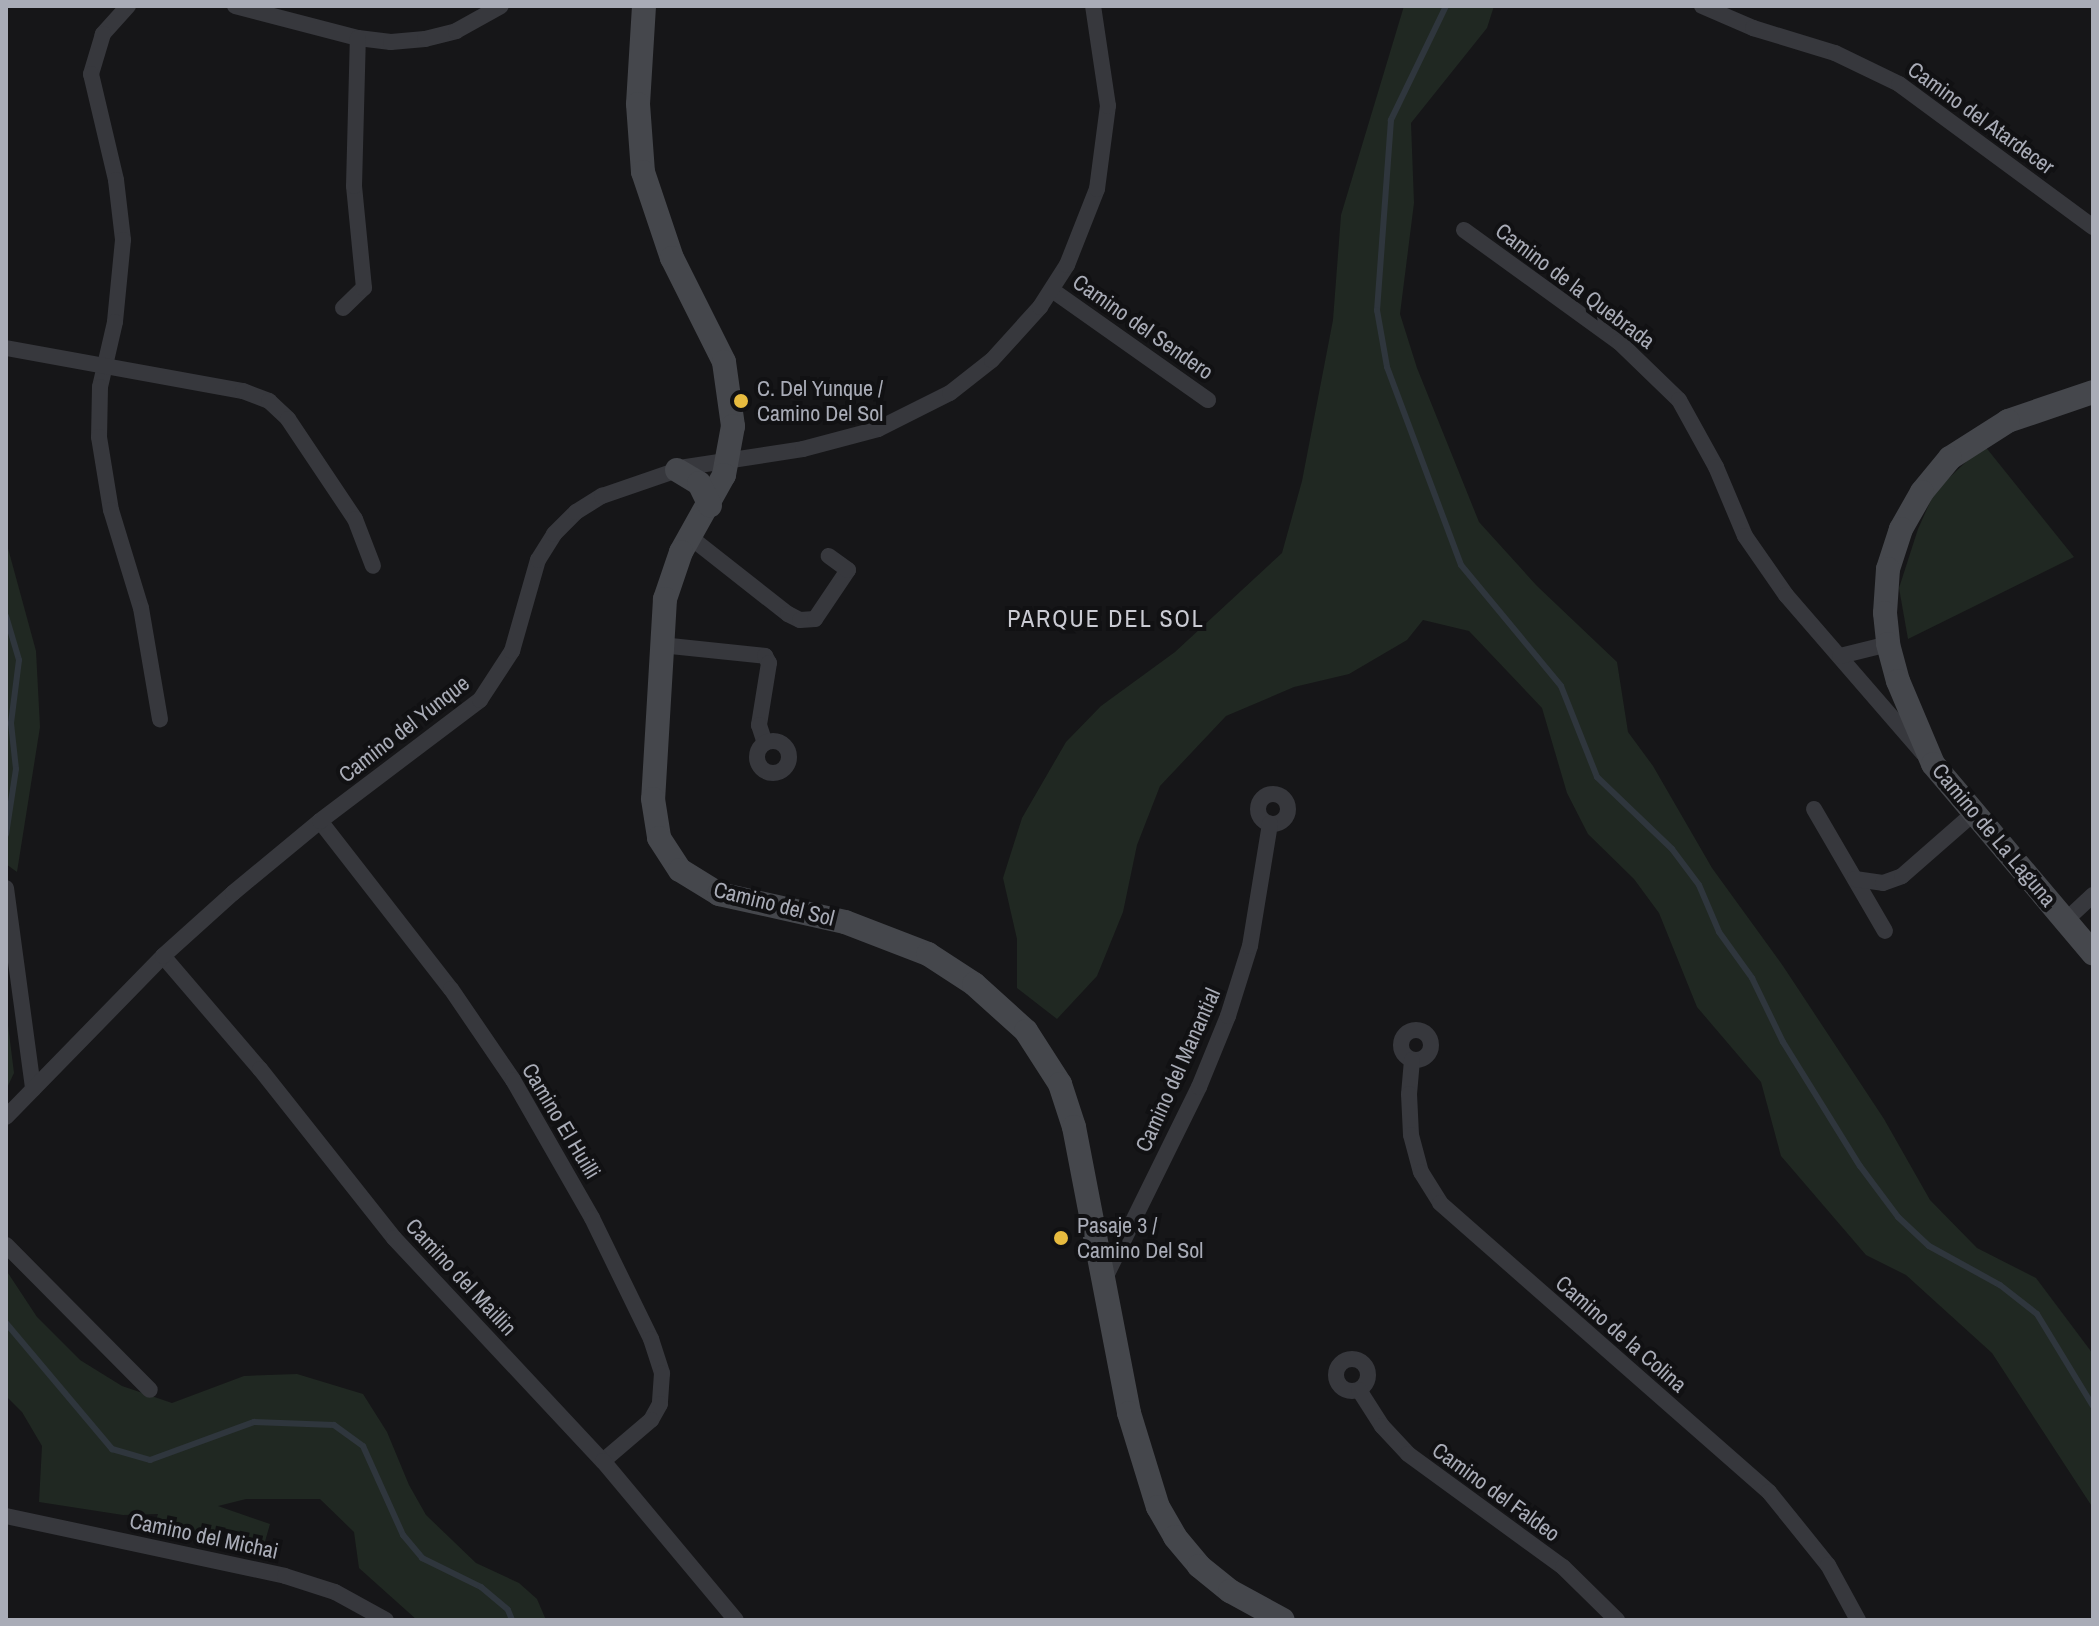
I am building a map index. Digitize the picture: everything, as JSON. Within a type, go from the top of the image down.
[{"type":"street","points":[[128,6],[110,12],[96,49],[91,74],[116,180],[123,240],[119,300],[98,413],[101,463],[118,536],[141,608],[160,719]]},
{"type":"street","points":[[235,6],[358,38],[391,42],[436,37],[475,23],[501,6]]},
{"type":"street","name":"Camino del Sol","points":[[644,6],[638,104],[643,172],[672,258],[724,362],[733,410],[730,458],[710,506],[690,537],[669,583],[661,645],[653,813],[659,838],[672,861],[692,880],[719,894],[845,922],[906,944],[962,975],[1013,1016],[1039,1047],[1060,1084],[1077,1137],[1136,1444],[1166,1522],[1186,1552],[1214,1579],[1283,1620]]},
{"type":"street","name":"Camino del Atardecer","points":[[1702,6],[1732,21],[1813,45],[1878,72],[1919,96],[2093,227]]},
{"type":"street","name":"Camino del Yunque","points":[[6,1117],[163,956],[320,821],[466,714],[492,686],[512,651],[538,560],[564,523],[602,496],[677,470],[841,440],[927,407],[992,360],[1052,290],[1079,242],[1103,161],[1106,77],[1096,7]]},
{"type":"street","points":[[343,308],[364,288],[354,186],[358,38]]},
{"type":"street","name":"Camino de la Quebrada","points":[[1464,230],[1619,342],[1679,400],[1716,467],[1745,536],[1786,595],[1933,764]]},
{"type":"street","name":"Camino del Sendero","points":[[1052,290],[1208,400]]},
{"type":"street","points":[[8,351],[243,391],[269,401],[288,419],[355,519],[373,566]]},
{"type":"street","name":"Camino de La Laguna","points":[[2093,392],[2019,416],[1987,431],[1950,458],[1910,510],[1893,548],[1885,591],[1888,644],[1898,681],[1933,764],[2093,953]]},
{"type":"street","points":[[677,470],[699,483],[710,506]]},
{"type":"street","points":[[690,537],[788,614],[800,620],[815,619],[848,570],[829,556]]},
{"type":"street","points":[[1840,656],[1888,644]]},
{"type":"street","points":[[661,645],[765,656],[769,663],[759,725],[765,743]]},
{"type":"street","points":[[1814,809],[1885,931]]},
{"type":"street","points":[[1855,879],[1883,883],[1902,876],[1974,813]]},
{"type":"street","name":"Camino El Huilli","points":[[320,821],[451,989],[513,1080],[592,1218],[651,1339],[662,1373],[660,1404],[651,1420],[603,1461]]},
{"type":"street","name":"Camino del Manantial","points":[[1105,1278],[1199,1087],[1228,1016],[1253,934],[1270,824]]},
{"type":"street","points":[[6,888],[12,914],[17,991],[33,1089]]},
{"type":"street","points":[[2065,921],[2093,895]]},
{"type":"street","name":"Camino del Maillin","points":[[163,956],[260,1069],[416,1264],[603,1461],[736,1620]]},
{"type":"street","name":"Camino de la Colina","points":[[1412,1060],[1409,1094],[1411,1135],[1421,1172],[1440,1203],[1769,1492],[1820,1552],[1858,1620]]},
{"type":"street","points":[[6,1245],[150,1390]]},
{"type":"street","name":"Camino del Faldeo","points":[[1359,1390],[1382,1426],[1408,1454],[1563,1567],[1617,1620]]},
{"type":"street","name":"Camino del Michai","points":[[6,1516],[285,1576],[335,1592],[386,1620]]},
{"type":"shaded area","points":[[1404,6],[1494,6],[1487,28],[1411,123],[1414,203],[1400,314],[1417,368],[1479,522],[1537,586],[1617,662],[1628,732],[1653,766],[1712,868],[1783,966],[1884,1119],[1930,1200],[1977,1248],[2036,1278],[2093,1354],[2093,1508],[1992,1353],[1906,1275],[1866,1255],[1781,1156],[1761,1082],[1697,1007],[1659,913],[1634,879],[1588,834],[1567,793],[1542,708],[1469,631],[1423,620],[1407,640],[1349,674],[1294,687],[1226,716],[1160,786],[1137,845],[1123,912],[1097,976],[1057,1019],[1017,988],[1017,939],[1003,878],[1022,818],[1066,742],[1101,706],[1175,652],[1282,553],[1302,481],[1333,320],[1341,215]]},
{"type":"shaded area","points":[[1984,445],[2074,557],[1908,639],[1899,588],[1918,529],[1935,491]]},
{"type":"shaded area","points":[[6,541],[36,651],[40,727],[17,872],[6,864]]},
{"type":"shaded area","points":[[6,1009],[14,1073],[6,1090]]},
{"type":"shaded area","points":[[6,1270],[37,1317],[80,1360],[122,1386],[172,1403],[244,1376],[297,1374],[363,1394],[387,1432],[409,1485],[426,1515],[476,1563],[519,1583],[537,1599],[546,1620],[417,1620],[359,1568],[354,1532],[320,1499],[246,1499],[218,1506],[270,1524],[262,1552],[155,1523],[158,1514],[123,1515],[39,1502],[42,1446],[22,1412],[6,1396]]},
{"type":"waterway","points":[[1446,6],[1391,120],[1377,310],[1387,367],[1461,565],[1561,686],[1597,777],[1672,849],[1699,885],[1719,932],[1752,978],[1783,1042],[1860,1166],[1898,1217],[1929,1246],[2000,1285],[2037,1314],[2093,1406]]},
{"type":"waterway","points":[[6,616],[19,660],[11,723],[16,769],[6,834]]},
{"type":"waterway","points":[[6,1323],[112,1449],[150,1460],[254,1422],[334,1425],[363,1446],[403,1535],[422,1558],[481,1587],[508,1610],[512,1620]]},
{"type":"place","name":"C. Del Yunque / Camino Del Sol","points":[[741,401]]},
{"type":"place","name":"Pasaje 3 / Camino Del Sol","points":[[1061,1238]]},
{"type":"district","name":"PARQUE DEL SOL","points":[[1106,619]]}]
